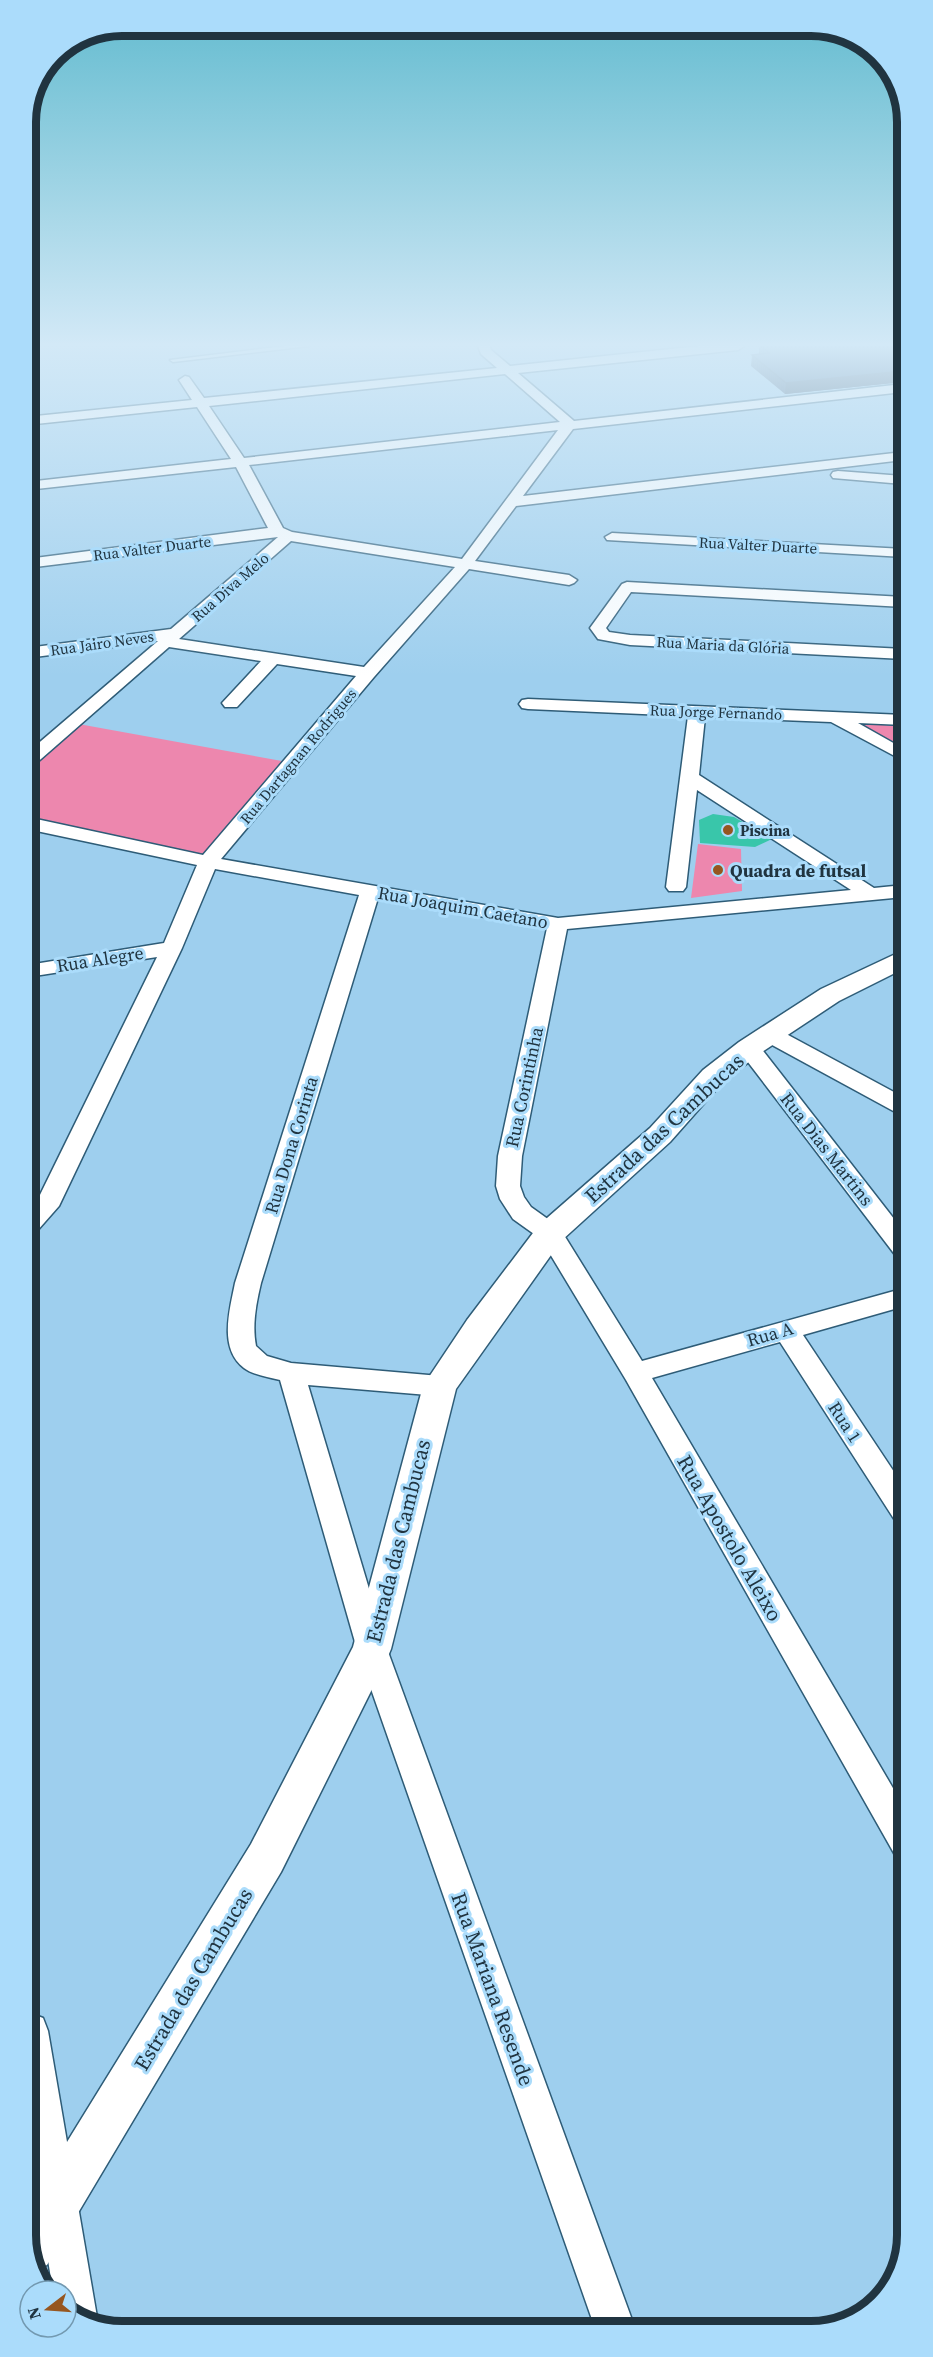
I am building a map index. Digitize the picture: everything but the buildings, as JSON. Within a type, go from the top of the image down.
[{"type":"street","name":"Rua Diva Melo","points":[[36,754],[172,637],[282,534],[236,456]]},
{"type":"street","points":[[36,485],[292,456]]},
{"type":"street","name":"Rua Dartagnan Rodrigues","points":[[36,1217],[47,1206],[172,948],[208,862],[466,563],[546,456]]},
{"type":"street","points":[[511,502],[897,457]]},
{"type":"street","points":[[781,471],[897,480]]},
{"type":"street","name":"Rua Valter Duarte","points":[[36,563],[282,534],[569,580]]},
{"type":"street","name":"Rua Valter Duarte","points":[[612,537],[897,553]]},
{"type":"street","name":"Rua Maria da Glória","points":[[897,602],[627,587],[598,628],[604,636],[630,640],[897,654]]},
{"type":"street","name":"Rua Jairo Neves","points":[[36,652],[172,637],[273,659],[368,674]]},
{"type":"street","points":[[231,703],[273,659]]},
{"type":"street","name":"Rua Jorge Fernando","points":[[528,704],[697,713],[832,715],[897,720]]},
{"type":"street","points":[[676,887],[697,713]]},
{"type":"street","points":[[694,734],[765,714]]},
{"type":"street","points":[[832,715],[897,752]]},
{"type":"street","points":[[689,777],[870,894]]},
{"type":"street","name":"Rua Joaquim Caetano","points":[[36,825],[208,862],[558,924],[897,892]]},
{"type":"street","name":"Rua Dona Corinta","points":[[370,891],[248,1283],[242,1313],[241,1336],[245,1352],[253,1361],[291,1373],[440,1386]]},
{"type":"street","name":"Rua Corintinha","points":[[550,1233],[522,1213],[512,1199],[508,1186],[510,1155],[558,924]]},
{"type":"street","name":"Rua Alegre","points":[[36,970],[172,948]]},
{"type":"street","name":"Estrada das Cambucas","points":[[36,2238],[266,1858],[372,1649],[440,1386],[550,1233],[660,1135],[713,1076],[759,1041],[830,995],[897,962]]},
{"type":"street","points":[[759,1041],[897,1104]]},
{"type":"street","name":"Rua Dias Martins","points":[[759,1041],[897,1239]]},
{"type":"street","name":"Rua Apostolo Aleixo","points":[[550,1233],[635,1373],[897,1827]]},
{"type":"street","name":"Rua A","points":[[635,1373],[897,1299]]},
{"type":"street","name":"Rua 1","points":[[785,1329],[897,1500]]},
{"type":"street","points":[[291,1373],[372,1649]]},
{"type":"street","name":"Rua Mariana Resende","points":[[372,1649],[612,2321]]},
{"type":"street","points":[[36,2070],[70,2279]]},
{"type":"shaded area","points":[[855,722],[897,726],[897,748]]},
{"type":"shaded area","points":[[73,723],[293,763],[208,862],[36,825],[36,754]]},
{"type":"shaded area","name":"Piscina","points":[[713,814],[734,817],[772,839],[755,847],[700,843],[699,820]]},
{"type":"shaded area","name":"Quadra de futsal","points":[[698,844],[741,849],[742,891],[691,898]]},
{"type":"place","name":"Piscina","points":[[728,830]]},
{"type":"place","name":"Quadra de futsal","points":[[718,870]]}]
